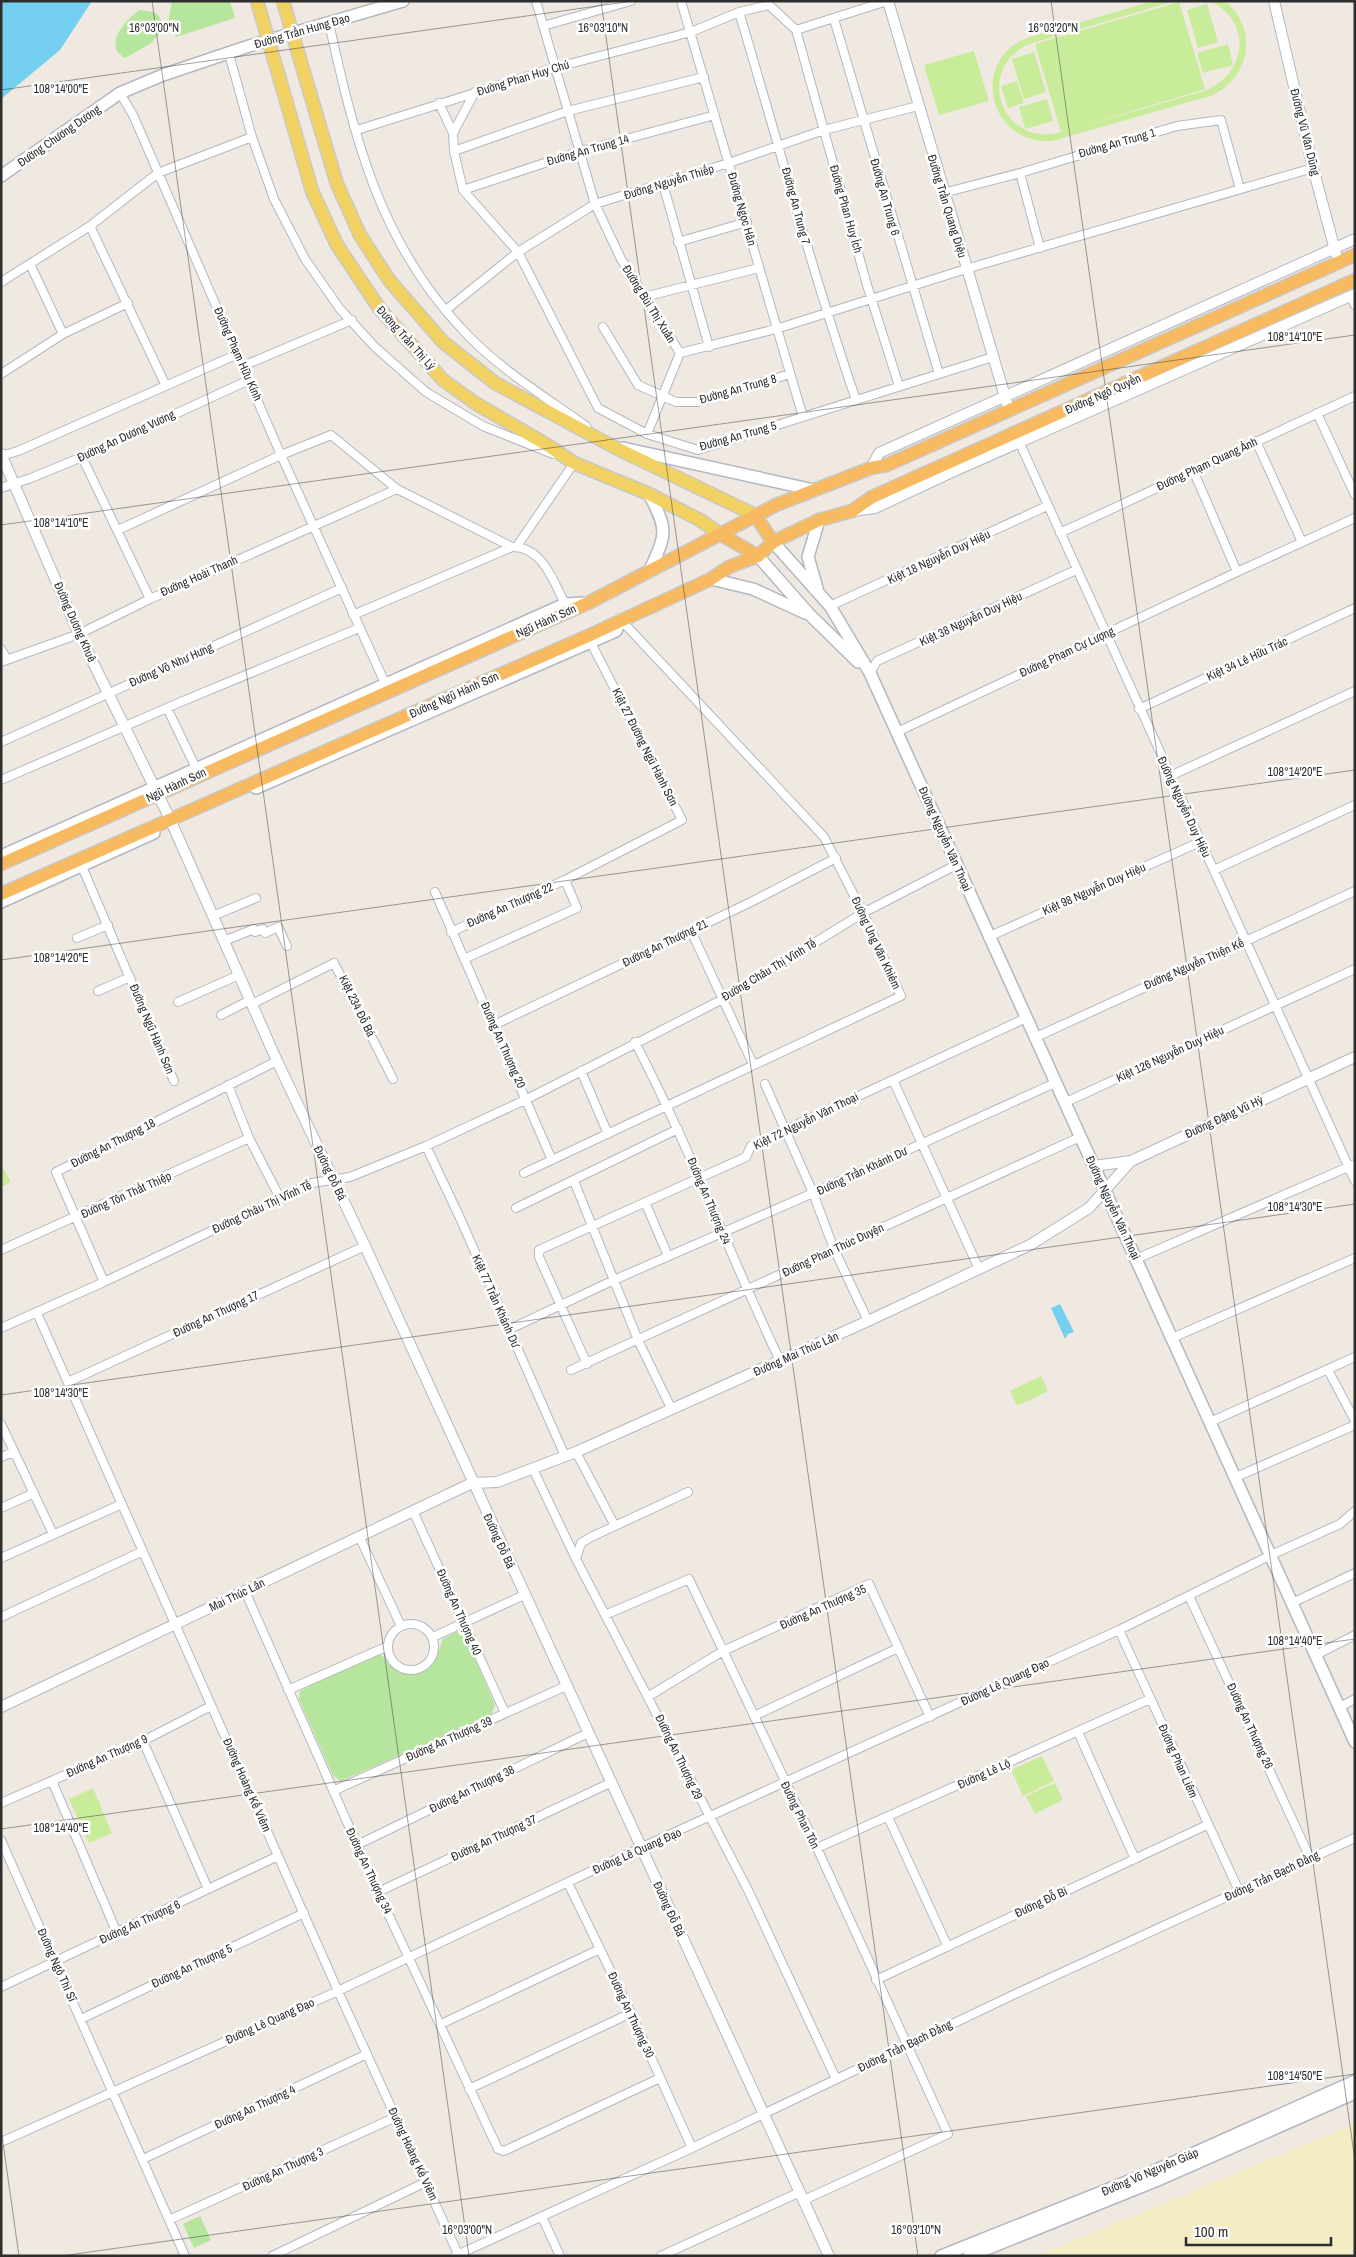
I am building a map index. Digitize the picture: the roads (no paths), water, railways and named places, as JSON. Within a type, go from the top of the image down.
[{"type":"highway","name":"Đường Ngô Quyền","points":[[720,534],[755,515],[814,490],[871,468],[887,465],[1355,255]]},
{"type":"highway","points":[[1339,262],[1350,282]]},
{"type":"highway","name":"Đường Ngô Quyền","points":[[758,556],[773,542],[820,520],[852,511],[872,497],[1017,438],[1350,282]]},
{"type":"highway","points":[[755,515],[773,542]]},
{"type":"highway","points":[[588,603],[720,534],[758,556]]},
{"type":"highway","name":"Đường Ngũ Hành Sơn","points":[[81,864],[148,829],[171,822],[589,639],[621,620],[711,579],[729,567],[758,556]]},
{"type":"highway","name":"Ngũ Hành Sơn","points":[[1,864],[155,791],[588,603]]},
{"type":"highway","points":[[1,894],[81,864]]},
{"type":"main road","name":"Đường Trần Thị Lý","points":[[257,1],[312,191],[337,245],[379,308],[443,380],[475,403],[549,446],[574,463],[649,494],[700,520],[720,534]]},
{"type":"main road","name":"Đường Trần Thị Lý","points":[[284,1],[340,192],[360,235],[389,280],[406,302],[443,342],[495,383],[614,446],[755,515]]},
{"type":"main road","name":"Đường Trần Hưng Đạo","points":[[229,54],[403,1]]},
{"type":"main road","name":"Đường Chương Dương","points":[[1,176],[120,93],[163,75],[229,54]]},
{"type":"main road","points":[[614,446],[814,490]]},
{"type":"main road","points":[[649,494],[662,519],[663,540],[649,572]]},
{"type":"main road","points":[[818,592],[808,557],[820,520]]},
{"type":"main road","name":"Đường Nguyễn Văn Thoại","points":[[773,542],[830,606],[870,673],[988,937],[1236,1477],[1355,1742]]},
{"type":"main road","name":"Đường Nguyễn Văn Thoại","points":[[758,556],[809,614],[870,673]]},
{"type":"main road","points":[[711,579],[752,588],[809,614]]},
{"type":"main road","name":"Ngũ Hành Sơn","points":[[1,856],[155,791],[196,768],[565,604],[588,603]]},
{"type":"main road","points":[[1,902],[171,822]]},
{"type":"main road","name":"Đường Võ Nguyên Giáp","points":[[941,2256],[1157,2169],[1355,2081]]},
{"type":"main road","name":"Đường Võ Nguyên Giáp","points":[[969,2256],[1158,2180],[1355,2093]]},
{"type":"street","name":"Đường Bùi Thị Xuân","points":[[536,1],[595,204],[621,259],[680,353],[709,347],[776,328],[966,269]]},
{"type":"street","points":[[543,26],[631,1]]},
{"type":"street","name":"Đường Ngọc Hân","points":[[681,1],[803,417]]},
{"type":"street","points":[[796,30],[888,1]]},
{"type":"street","name":"Đường Trần Quang Diệu","points":[[888,1],[943,193],[1009,410]]},
{"type":"street","name":"Đường Vũ Văn Dũng","points":[[1274,1],[1313,168],[1339,262]]},
{"type":"street","name":"Đường Phan Huy Chú","points":[[357,130],[554,68],[691,32],[739,12],[769,5],[796,30]]},
{"type":"street","name":"Đường An Trung 7","points":[[739,12],[779,144],[826,313],[856,400]]},
{"type":"street","name":"Đường An Trung 6","points":[[834,19],[911,286],[939,374]]},
{"type":"street","points":[[329,23],[365,163],[395,238],[422,280],[462,329],[497,360],[614,446]]},
{"type":"street","name":"Đường Phan Huy Ích","points":[[796,30],[871,298],[899,386]]},
{"type":"street","points":[[229,54],[252,137],[267,182],[293,239],[317,278],[340,309],[375,347],[426,392],[483,426],[574,463],[514,547],[354,615]]},
{"type":"street","points":[[454,151],[568,112],[704,77]]},
{"type":"street","points":[[453,133],[476,92]]},
{"type":"street","name":"Đường Phạm Hữu Kính","points":[[120,93],[133,115],[281,454],[385,683]]},
{"type":"street","points":[[439,103],[453,133],[454,151],[463,190]]},
{"type":"street","name":"Đường Nguyễn Thiếp","points":[[446,310],[518,252],[595,204],[729,163],[779,144],[824,130],[918,106]]},
{"type":"street","name":"Đường An Trung 14","points":[[463,190],[581,151],[715,115]]},
{"type":"street","name":"Đường An Trung 1","points":[[1020,173],[1177,126],[1221,120],[1240,189]]},
{"type":"street","points":[[1,282],[90,226],[158,173],[252,137]]},
{"type":"street","points":[[966,269],[1313,168]]},
{"type":"street","points":[[943,193],[1020,173],[1040,248]]},
{"type":"street","points":[[663,184],[709,347]]},
{"type":"street","name":"Đường An Trung 5","points":[[463,190],[518,252],[598,408],[647,434],[698,450],[993,358]]},
{"type":"street","points":[[678,242],[746,222]]},
{"type":"street","points":[[90,226],[166,386]]},
{"type":"street","name":"Đường Ngô Quyền","points":[[871,468],[879,453],[1355,239]]},
{"type":"street","points":[[30,264],[63,334]]},
{"type":"street","points":[[644,297],[759,268]]},
{"type":"street","points":[[1350,282],[1353,298]]},
{"type":"street","name":"Đường Ngô Quyền","points":[[1017,438],[1353,298]]},
{"type":"street","points":[[1,374],[63,334],[128,303]]},
{"type":"street","points":[[243,366],[352,320]]},
{"type":"street","name":"Đường An Trung 8","points":[[603,327],[638,385],[676,402],[692,403],[790,374]]},
{"type":"street","points":[[647,434],[680,353]]},
{"type":"street","points":[[2,455],[18,450],[238,354]]},
{"type":"street","name":"Đường An Dương Vương","points":[[1,488],[82,457],[249,380]]},
{"type":"street","name":"Đường Phạm Quang Ảnh","points":[[1060,533],[1256,440],[1355,396]]},
{"type":"street","points":[[1317,413],[1355,495]]},
{"type":"street","points":[[118,530],[281,454],[330,435],[397,489],[514,547],[528,550],[548,568],[565,604]]},
{"type":"street","name":"Đường Nguyễn Duy Hiệu","points":[[1017,438],[1275,1005],[1352,1166],[1355,1181]]},
{"type":"street","points":[[1256,440],[1302,542]]},
{"type":"street","name":"Đường Dương Khuê","points":[[2,455],[79,634],[171,822]]},
{"type":"street","points":[[82,457],[150,599]]},
{"type":"street","points":[[1193,470],[1237,572]]},
{"type":"street","name":"Đường Hoài Thanh","points":[[4,661],[79,634],[150,599],[397,489]]},
{"type":"street","name":"Kiệt 18 Nguyễn Duy Hiệu","points":[[830,606],[1047,506]]},
{"type":"street","name":"Đường Phạm Cự Lượng","points":[[897,732],[1355,518]]},
{"type":"street","name":"Kiệt 38 Nguyễn Duy Hiệu","points":[[870,673],[877,662],[1076,570]]},
{"type":"street","name":"Đường Võ Như Hưng","points":[[1,742],[342,588]]},
{"type":"street","name":"Kiệt 34 Lê Hữu Trác","points":[[1139,709],[1355,608]]},
{"type":"street","name":"Đường Ung Văn Khiêm","points":[[524,1173],[901,996],[863,913],[824,837],[621,620]]},
{"type":"street","points":[[1,780],[359,628]]},
{"type":"street","name":"Kiệt 27 Đường Ngũ Hành Sơn","points":[[565,880],[682,820],[589,639]]},
{"type":"street","points":[[1,649],[4,661]]},
{"type":"street","points":[[1170,776],[1355,691]]},
{"type":"street","points":[[167,708],[196,768]]},
{"type":"street","points":[[1214,870],[1355,805]]},
{"type":"street","name":"Đường Đỗ Bá","points":[[171,822],[278,1061],[365,1246],[640,1848],[765,2113],[829,2256]]},
{"type":"street","name":"Kiệt 98 Nguyễn Duy Hiệu","points":[[988,937],[1200,842]]},
{"type":"street","name":"Đường An Thượng 21","points":[[494,1025],[836,858]]},
{"type":"street","name":"Đường Ngũ Hành Sơn","points":[[81,864],[174,1081]]},
{"type":"street","name":"Đường Châu Thị Vĩnh Tế","points":[[1,1328],[104,1282],[312,1183],[350,1177],[426,1146],[527,1099],[635,1042],[723,999],[863,913],[956,865]]},
{"type":"street","name":"Đường An Thượng 22","points":[[451,932],[565,880],[577,908],[464,959]]},
{"type":"street","name":"Đường Nguyễn Thiện Kế","points":[[1034,1038],[1355,891]]},
{"type":"street","name":"Đường An Thượng 20","points":[[435,892],[552,1160]]},
{"type":"street","points":[[213,916],[256,898]]},
{"type":"street","points":[[77,938],[108,925]]},
{"type":"street","points":[[224,941],[254,929],[255,932],[263,929],[265,933],[278,927],[287,946]]},
{"type":"street","points":[[691,930],[753,1064]]},
{"type":"street","name":"Kiệt 234 Đỗ Bá","points":[[251,1002],[334,962],[393,1079]]},
{"type":"street","name":"Kiệt 126 Nguyễn Duy Hiệu","points":[[1064,1103],[1355,969]]},
{"type":"street","points":[[178,1002],[239,975]]},
{"type":"street","name":"Đường Ngũ Hành Sơn","points":[[98,990],[130,977]]},
{"type":"street","points":[[221,1015],[251,1002]]},
{"type":"street","name":"Kiệt 72 Nguyễn Văn Thoại","points":[[560,1305],[538,1253],[539,1250],[746,1156],[751,1146],[786,1128],[1026,1018]]},
{"type":"street","name":"Đường An Thượng 24","points":[[635,1042],[668,1106],[747,1290],[780,1361]]},
{"type":"street","name":"Đường Đặng Vũ Hỷ","points":[[1105,1192],[1131,1161],[1355,1057]]},
{"type":"street","name":"Đường An Thượng 18","points":[[104,1282],[56,1172],[278,1061]]},
{"type":"street","points":[[581,1071],[608,1134]]},
{"type":"street","points":[[893,1080],[979,1269]]},
{"type":"street","name":"Đường Trần Khánh Dư","points":[[508,1330],[614,1280],[813,1193],[1055,1083]]},
{"type":"street","points":[[765,1084],[786,1128],[834,1249],[868,1322]]},
{"type":"street","points":[[228,1086],[249,1138],[280,1198]]},
{"type":"street","points":[[516,1208],[678,1129]]},
{"type":"street","name":"Đường Phan Thúc Duyện","points":[[571,1370],[1080,1137]]},
{"type":"street","name":"Đường Tôn Thất Thiệp","points":[[1,1250],[249,1138]]},
{"type":"street","name":"Kiệt 77 Trần Khánh Dư","points":[[426,1146],[460,1218],[565,1456]]},
{"type":"street","points":[[1094,1166],[1131,1161]]},
{"type":"street","points":[[1136,1259],[1352,1166]]},
{"type":"street","points":[[574,1180],[638,1340],[672,1408]]},
{"type":"street","name":"Đường Mai Thúc Lân","points":[[472,1483],[497,1482],[576,1452],[868,1322],[1030,1245],[1089,1208],[1105,1192]]},
{"type":"street","points":[[645,1202],[668,1256]]},
{"type":"street","name":"Đường An Thượng 17","points":[[68,1382],[365,1246]]},
{"type":"street","points":[[1172,1338],[1355,1258]]},
{"type":"street","points":[[560,1305],[587,1364]]},
{"type":"street","name":"Đường Hoàng Kế Viêm","points":[[37,1313],[338,1991],[458,2255]]},
{"type":"street","points":[[1210,1422],[1355,1357]]},
{"type":"street","points":[[1236,1477],[1355,1423],[1328,1370]]},
{"type":"street","points":[[1,1424],[53,1534]]},
{"type":"street","points":[[1,1457],[14,1452]]},
{"type":"street","points":[[576,1452],[615,1526]]},
{"type":"street","name":"Đường An Thượng 29","points":[[533,1469],[576,1559],[709,1818],[750,1892],[836,2079]]},
{"type":"street","name":"Mai Thúc Lân","points":[[1,1707],[472,1483]]},
{"type":"street","points":[[576,1559],[581,1543],[688,1492]]},
{"type":"street","points":[[1,1508],[34,1494]]},
{"type":"street","points":[[1,1558],[122,1504]]},
{"type":"street","name":"Đường An Thượng 40","points":[[413,1511],[505,1713]]},
{"type":"street","name":"Đường Lê Quang Đạo","points":[[1,2142],[112,2090],[338,1991],[640,1848],[785,1784],[1119,1630],[1271,1555],[1340,1524],[1355,1511]]},
{"type":"street","points":[[360,1536],[400,1626]]},
{"type":"street","points":[[1,1617],[143,1551]]},
{"type":"street","points":[[1292,1603],[1355,1574]]},
{"type":"street","name":"Đường Phan Tôn","points":[[605,1615],[689,1579],[817,1848],[948,2134],[802,2196]]},
{"type":"street","name":"Đường An Thượng 35","points":[[648,1696],[724,1651],[869,1584],[930,1717]]},
{"type":"street","name":"Đường An Thượng 34","points":[[245,1591],[378,1892],[498,2148],[504,2151],[660,2078]]},
{"type":"street","points":[[433,1638],[524,1595]]},
{"type":"street","name":"Đường An Thượng 26","points":[[1188,1596],[1310,1858]]},
{"type":"street","points":[[416,1623],[429,1631],[433,1638],[434,1653],[431,1660],[426,1665],[412,1670],[397,1666],[389,1653],[388,1646],[392,1634],[400,1626],[416,1623]]},
{"type":"street","name":"Đường Phan Liêm","points":[[1119,1630],[1207,1825],[1239,1891]]},
{"type":"street","points":[[1316,1655],[1355,1636]]},
{"type":"street","points":[[288,1690],[388,1646]]},
{"type":"street","points":[[754,1716],[898,1648]]},
{"type":"street","name":"Đường An Thượng 39","points":[[333,1792],[566,1686]]},
{"type":"street","points":[[1340,1707],[1355,1699]]},
{"type":"street","name":"Đường Lê Lộ","points":[[817,1848],[1150,1700]]},
{"type":"street","name":"Đường An Thượng 9","points":[[1,1803],[143,1741],[211,1706]]},
{"type":"street","points":[[1078,1732],[1135,1859]]},
{"type":"street","name":"Đường An Thượng 38","points":[[357,1845],[588,1733]]},
{"type":"street","points":[[143,1741],[208,1890]]},
{"type":"street","points":[[52,1781],[117,1933]]},
{"type":"street","name":"Đường An Thượng 37","points":[[378,1892],[610,1783]]},
{"type":"street","points":[[888,1817],[947,1945]]},
{"type":"street","name":"Đường Đỗ Bí","points":[[876,1980],[947,1945],[1207,1825]]},
{"type":"street","name":"Đường Trần Bạch Đằng","points":[[458,2255],[692,2148],[836,2079],[1355,1838]]},
{"type":"street","name":"Đường Ngô Thì Sĩ","points":[[1,1840],[185,2256]]},
{"type":"street","name":"Đường An Thượng 6","points":[[1,1987],[278,1856]]},
{"type":"street","name":"Đường An Thượng 30","points":[[568,1883],[631,2013],[692,2148]]},
{"type":"street","name":"Đường An Thượng 5","points":[[81,2019],[304,1914]]},
{"type":"street","points":[[441,2024],[600,1949]]},
{"type":"street","points":[[469,2089],[631,2013]]},
{"type":"street","name":"Đường An Thượng 4","points":[[142,2159],[367,2054]]},
{"type":"street","name":"Đường An Thượng 3","points":[[169,2220],[396,2117]]},
{"type":"street","points":[[272,2256],[426,2182]]},
{"type":"street","points":[[660,2256],[802,2196]]},
{"type":"street","points":[[542,2217],[560,2256]]},
{"type":"water","points":[[1,1],[92,1],[60,50],[1,99]]},
{"type":"water","points":[[1060,1304],[1074,1332],[1068,1334],[1065,1339],[1051,1308]]}]
